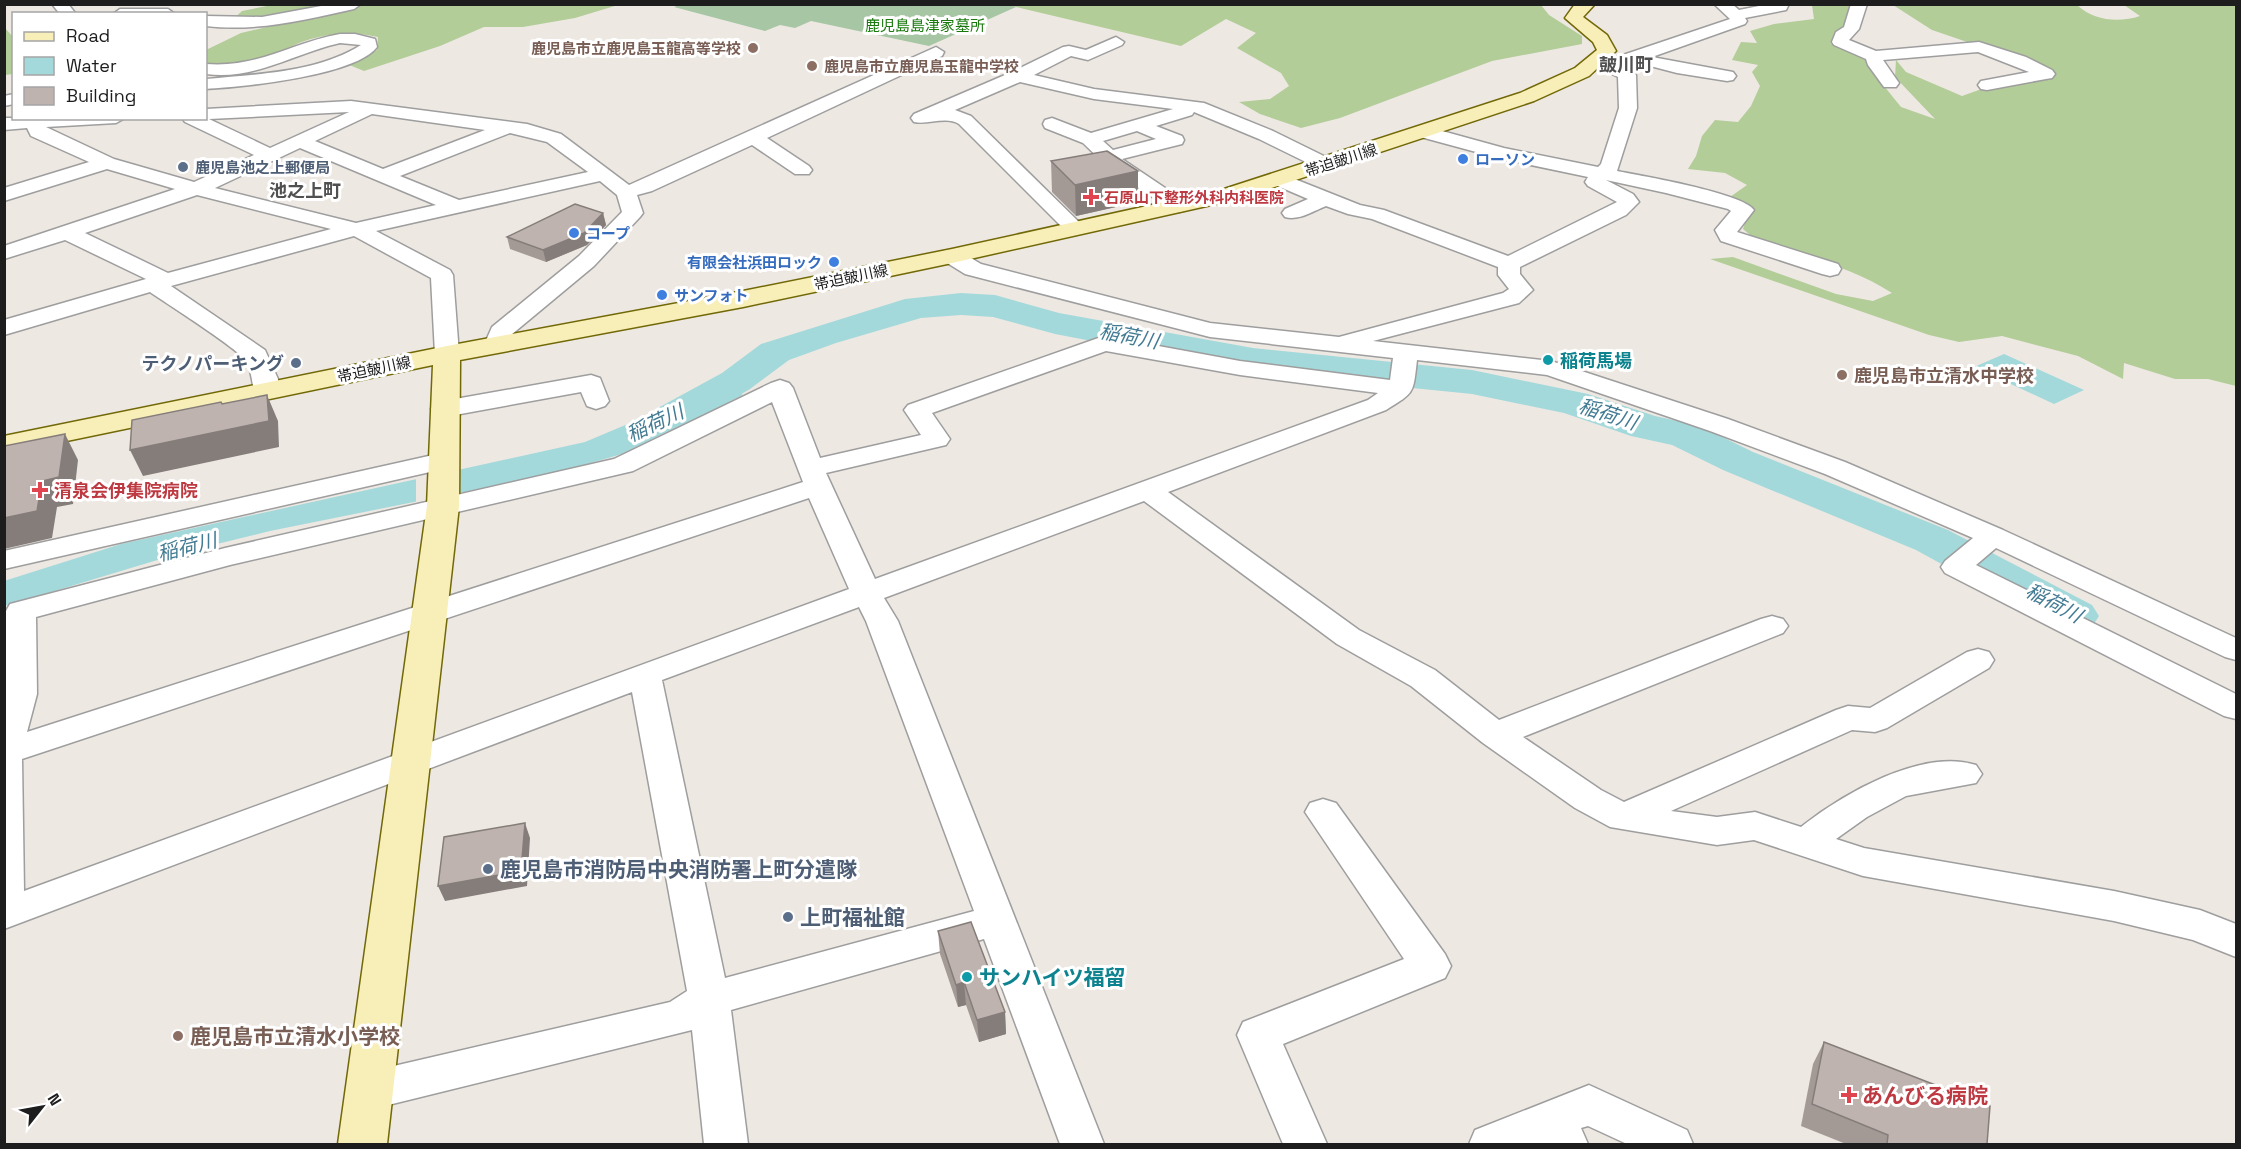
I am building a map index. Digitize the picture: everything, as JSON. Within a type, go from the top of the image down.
[{"type":"street","points":[[207,21],[228,25],[251,24],[354,4]]},
{"type":"street","points":[[1280,180],[1354,210],[1377,214],[1509,264],[1619,211],[1629,202],[1595,182],[1599,175],[1610,167],[1628,108],[1627,75],[1616,64],[1605,44],[1574,18],[1577,10],[1587,4]]},
{"type":"street","points":[[1616,64],[1738,21],[1736,15],[1721,4]]},
{"type":"street","points":[[1736,15],[1781,7],[1780,4]]},
{"type":"street","points":[[1859,4],[1851,29],[1842,35],[1840,42],[1874,56],[1979,47],[2020,61],[2046,74],[1987,85]]},
{"type":"street","points":[[207,69],[253,67],[330,41],[360,38],[369,42],[369,47],[363,52],[346,60],[276,77],[207,84]]},
{"type":"street","points":[[1076,229],[965,120],[957,115],[920,118],[1018,76],[1069,51],[1088,55],[1116,42]]},
{"type":"street","points":[[496,345],[500,332],[612,238],[629,202],[645,187],[936,52]]},
{"type":"street","points":[[1874,56],[1876,65],[1890,83]]},
{"type":"street","points":[[1616,64],[1720,79]]},
{"type":"street","name":"帯迫皷川線","points":[[4,445],[447,354],[719,304],[1179,206],[1280,180],[1527,97],[1582,72],[1616,64]]},
{"type":"street","points":[[1018,76],[1094,94],[1198,107],[1266,135],[1325,164]]},
{"type":"street","points":[[207,114],[324,107],[372,107],[510,127],[554,138],[604,174],[629,202]]},
{"type":"street","points":[[4,252],[68,233],[196,189],[372,107]]},
{"type":"street","points":[[1090,139],[1198,107]]},
{"type":"street","points":[[4,124],[84,120]]},
{"type":"street","points":[[195,120],[270,155]]},
{"type":"street","points":[[35,123],[38,132],[107,163],[196,189],[356,229],[442,275],[447,354],[442,463],[443,505],[362,1144]]},
{"type":"street","points":[[1052,124],[1090,139],[1108,157],[1135,178],[1179,206]]},
{"type":"street","points":[[1108,157],[1175,140],[1138,125]]},
{"type":"street","points":[[382,176],[510,127]]},
{"type":"street","points":[[1424,132],[1599,175],[1668,187],[1735,205],[1744,210],[1726,230],[1729,236],[1830,269]]},
{"type":"street","points":[[753,137],[802,170]]},
{"type":"street","points":[[301,141],[454,205]]},
{"type":"street","points":[[4,195],[107,163]]},
{"type":"street","points":[[4,328],[160,282],[356,229],[454,205],[604,174]]},
{"type":"street","points":[[1292,213],[1327,198]]},
{"type":"street","points":[[68,233],[160,282],[256,356],[266,379],[266,391]]},
{"type":"street","points":[[952,256],[973,269],[1210,330],[1406,355],[1551,368],[1719,425],[1834,468],[1993,536],[2236,650]]},
{"type":"street","points":[[1328,345],[1511,298],[1522,290],[1509,275],[1509,264]]},
{"type":"street","points":[[5,752],[429,612],[814,477],[937,439],[917,410],[1104,343],[1240,368],[1401,388]]},
{"type":"street","points":[[1082,1144],[882,621],[867,595],[814,477],[780,388],[623,465],[225,557],[21,611],[13,660],[20,694],[5,752],[5,914],[410,762],[867,595],[1377,405],[1401,388],[1406,355]]},
{"type":"street","points":[[444,409],[591,383],[596,401]]},
{"type":"street","points":[[4,560],[442,463]]},
{"type":"street","points":[[1148,490],[1348,638],[1423,678],[1495,735],[1588,799],[1623,817],[1717,831],[1755,826],[1863,862],[2114,906],[2200,926],[2236,941]]},
{"type":"street","points":[[1993,536],[1956,567],[2236,708]]},
{"type":"street","points":[[1495,735],[1772,626]]},
{"type":"street","points":[[1623,817],[1848,718],[1875,720],[1978,660]]},
{"type":"street","points":[[645,675],[709,999],[726,1144]]},
{"type":"street","points":[[1806,843],[1830,823],[1905,783],[1964,774]]},
{"type":"street","points":[[1305,1144],[1258,1035],[1431,966],[1323,812]]},
{"type":"street","points":[[368,1091],[680,1017],[709,999],[998,920]]},
{"type":"street","points":[[1491,1144],[1558,1132],[1589,1105],[1671,1144]]},
{"type":"green space","name":"鹿児島島津家墓所","points":[[682,4],[1007,4],[1016,7],[929,46],[811,21],[795,28],[780,25],[765,31],[674,7]]},
{"type":"green space","points":[[272,5],[344,5],[273,19],[230,22],[242,11]]},
{"type":"green space","points":[[363,5],[618,5],[575,18],[523,27],[484,27],[440,46],[364,71],[347,64],[377,50],[378,37],[349,34],[328,35],[295,45],[272,58],[261,61],[207,66],[207,50],[241,33]]},
{"type":"green space","points":[[1007,5],[1541,5],[1549,15],[1582,36],[1582,44],[1492,61],[1340,118],[1301,128],[1260,114],[1239,102],[1270,99],[1289,86],[1281,73],[1237,48],[1256,33],[1226,19],[1181,46]]},
{"type":"green space","points":[[1812,5],[1852,5],[1850,39],[1830,43],[1868,58],[1867,65],[1901,107],[1935,119],[1895,77],[1896,60],[1906,72],[1962,96],[2032,71],[1973,44],[1932,30],[1893,5],[2077,5],[2091,14],[2115,20],[2140,16],[2124,5],[2236,5],[2236,386],[2208,379],[2175,379],[2124,363],[2123,379],[2078,356],[2002,336],[1959,342],[1929,335],[1710,259],[1733,257],[1836,294],[1873,301],[1892,293],[1872,281],[1828,263],[1758,241],[1743,229],[1749,209],[1730,197],[1747,185],[1725,173],[1688,169],[1696,156],[1702,136],[1715,120],[1738,122],[1751,106],[1760,86],[1752,72],[1758,65],[1732,60],[1741,42],[1757,43],[1750,31],[1774,24],[1814,19]]},
{"type":"green space","points":[[5,28],[12,36],[12,74],[5,75]]},
{"type":"water","points":[[2004,354],[2084,390],[2054,404],[1974,367]]},
{"type":"water","points":[[717,380],[743,395],[622,454],[553,474],[270,531],[184,552],[5,606],[4,581],[121,544],[585,442],[649,415]]},
{"type":"pier","points":[[459,467],[460,495],[416,504],[416,476]]},
{"type":"building","points":[[1107,151],[1138,171],[1075,185],[1051,161]]},
{"type":"building","points":[[575,204],[603,213],[584,233],[543,250],[507,237]]},
{"type":"building","points":[[267,395],[269,421],[130,450],[132,420]]},
{"type":"building","points":[[65,434],[59,477],[42,481],[37,511],[4,518],[4,446]]},
{"type":"building","points":[[525,823],[521,871],[438,886],[444,837]]},
{"type":"building","name":"サンハイツ福留","points":[[971,922],[1005,1012],[977,1020],[964,982],[956,985],[938,931]]},
{"type":"building","points":[[1824,1042],[1990,1106],[1987,1144],[1887,1144],[1888,1135],[1812,1104]]},
{"type":"waterway","name":"稲荷川","points":[[671,418],[736,381],[775,352],[823,335],[918,307],[961,304],[995,306],[1055,323],[1253,360],[1472,382],[1574,403],[1646,427],[1685,435],[1738,461],[1932,540],[2074,616]]},
{"type":"place","name":"鹿児島市立鹿児島玉龍高等学校","points":[[753,48]]},
{"type":"place","name":"鹿児島市立鹿児島玉龍中学校","points":[[812,66]]},
{"type":"place","name":"ローソン","points":[[1463,159]]},
{"type":"place","name":"鹿児島池之上郵便局","points":[[183,167]]},
{"type":"place","name":"石原山下整形外科内科医院","points":[[1091,197]]},
{"type":"place","name":"コープ","points":[[574,233]]},
{"type":"place","name":"有限会社浜田ロック","points":[[834,262]]},
{"type":"place","name":"サンフォト","points":[[662,295]]},
{"type":"place","name":"稲荷馬場","points":[[1548,360]]},
{"type":"place","name":"テクノパーキング","points":[[296,363]]},
{"type":"place","name":"鹿児島市立清水中学校","points":[[1842,375]]},
{"type":"place","name":"清泉会伊集院病院","points":[[40,490]]},
{"type":"place","name":"鹿児島市消防局中央消防署上町分遣隊","points":[[488,869]]},
{"type":"place","name":"上町福祉館","points":[[788,917]]},
{"type":"place","name":"サンハイツ福留","points":[[967,977]]},
{"type":"place","name":"鹿児島市立清水小学校","points":[[178,1036]]},
{"type":"place","name":"あんびる病院","points":[[1849,1095]]},
{"type":"district","name":"皷川町","points":[[1626,64]]},
{"type":"district","name":"池之上町","points":[[305,190]]}]
